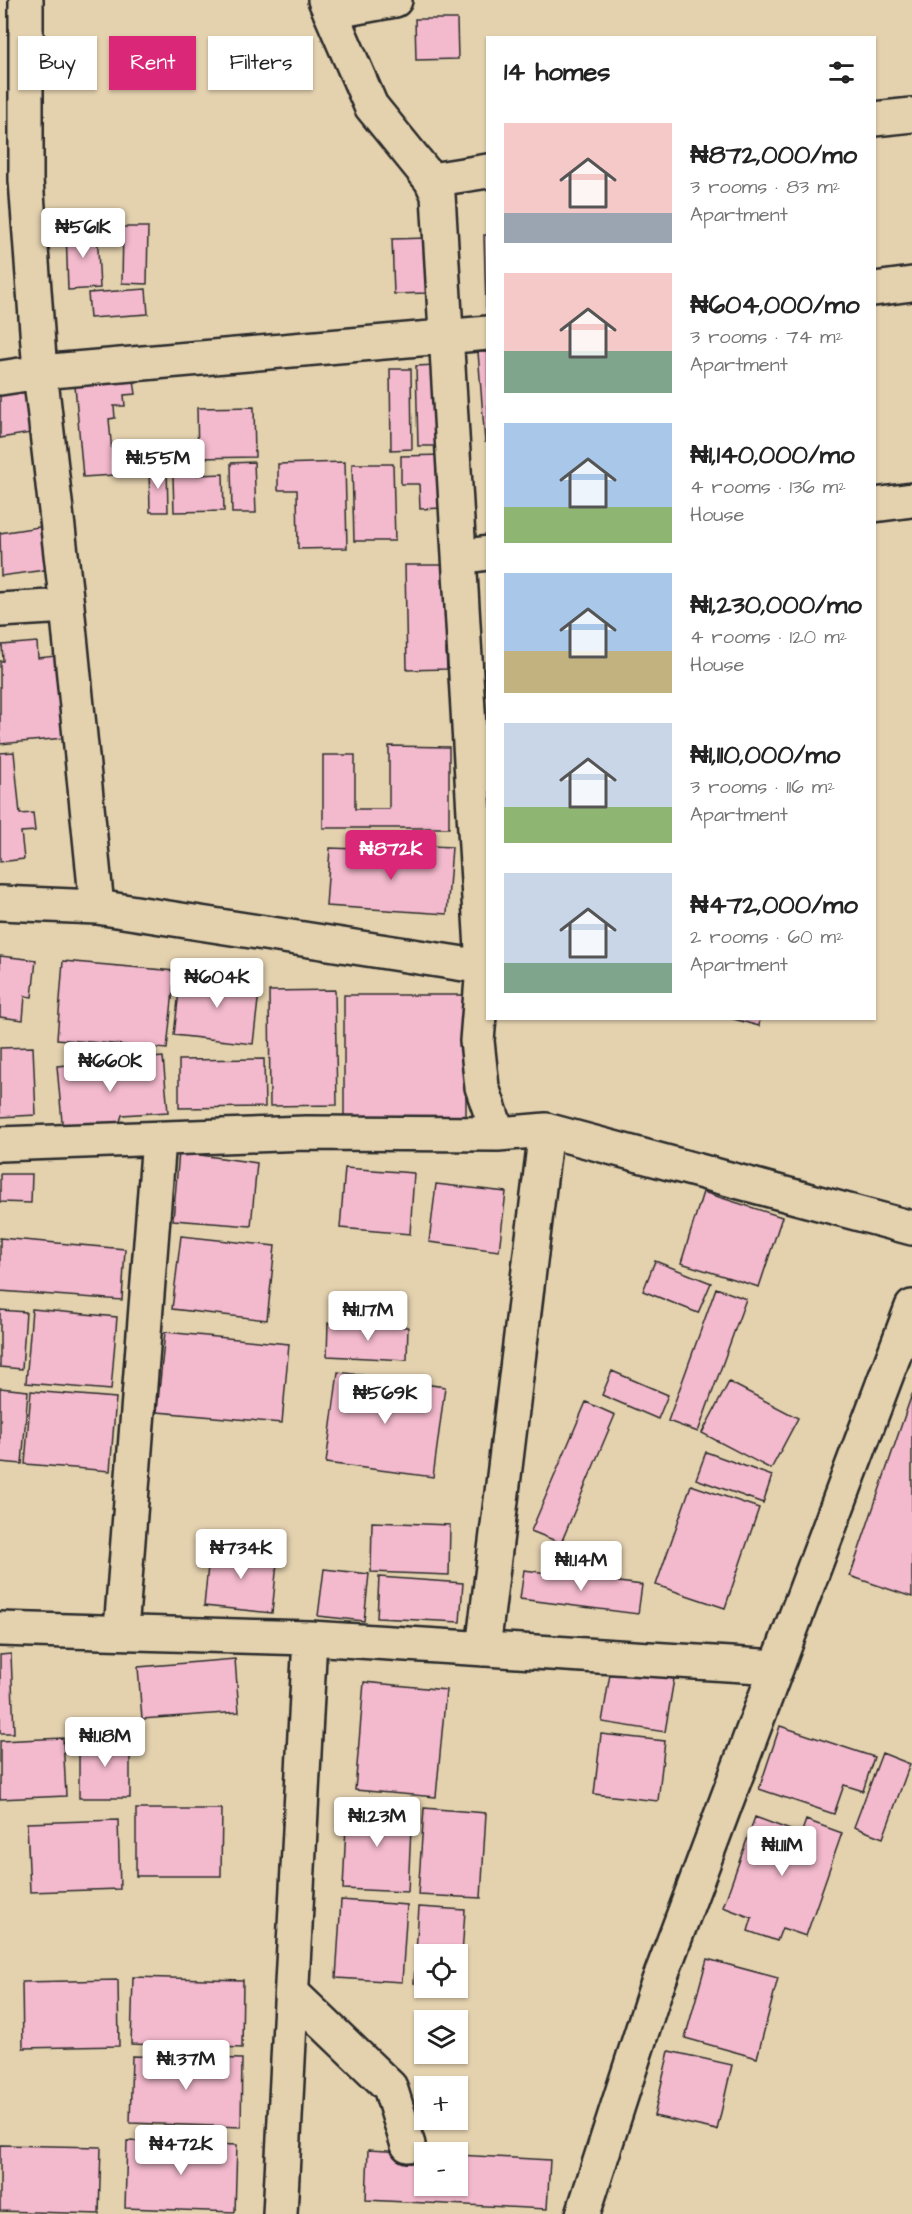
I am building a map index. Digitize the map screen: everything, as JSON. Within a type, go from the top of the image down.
[{"type":"street","points":[[27,0],[13,182],[40,372],[67,606],[97,907]]},
{"type":"street","points":[[395,0],[327,6],[371,106],[431,180],[438,195],[447,338],[474,555],[483,967],[477,1041],[482,1087],[498,1134]]},
{"type":"street","points":[[876,120],[912,115]]},
{"type":"street","points":[[431,180],[486,171]]},
{"type":"street","points":[[876,288],[912,284]]},
{"type":"street","points":[[0,378],[40,372],[486,333]]},
{"type":"street","points":[[876,505],[912,500]]},
{"type":"street","points":[[0,610],[67,606]]},
{"type":"street","points":[[0,903],[97,907],[483,967]]},
{"type":"street","points":[[483,1648],[546,1130]]},
{"type":"street","points":[[0,1144],[306,1133],[498,1134],[546,1130],[912,1228]]},
{"type":"street","points":[[121,1631],[159,1139]]},
{"type":"street","points":[[583,2214],[654,1994],[912,1307]]},
{"type":"street","points":[[0,1629],[310,1638],[777,1667]]},
{"type":"street","points":[[280,2214],[310,1638]]},
{"type":"street","points":[[292,1993],[390,2087],[408,2145]]},
{"type":"building","points":[[415,19],[457,19],[458,59],[416,60]]},
{"type":"building","points":[[123,227],[148,227],[147,284],[122,283]]},
{"type":"building","points":[[97,229],[100,288],[68,290],[66,230]]},
{"type":"building","points":[[484,235],[486,235],[486,307]]},
{"type":"building","points":[[427,238],[428,293],[394,294],[392,239]]},
{"type":"building","points":[[146,289],[148,314],[90,318],[88,293]]},
{"type":"building","points":[[478,352],[486,352],[485,442]]},
{"type":"building","points":[[436,365],[437,446],[418,446],[416,366]]},
{"type":"building","points":[[390,369],[411,369],[412,449],[391,450]]},
{"type":"building","points":[[30,380],[37,432],[0,438],[0,384]]},
{"type":"building","points":[[134,381],[136,394],[124,395],[125,406],[114,406],[115,418],[109,419],[114,475],[83,477],[75,386]]},
{"type":"building","points":[[254,407],[255,457],[198,458],[197,408]]},
{"type":"building","points":[[442,455],[443,508],[420,509],[419,484],[401,484],[401,456]]},
{"type":"building","points":[[254,462],[256,513],[232,513],[231,463]]},
{"type":"building","points":[[345,462],[347,548],[298,549],[297,490],[278,490],[278,464]]},
{"type":"building","points":[[352,464],[393,464],[395,541],[354,541]]},
{"type":"building","points":[[149,467],[167,467],[168,512],[150,512]]},
{"type":"building","points":[[223,474],[224,511],[174,512],[173,476]]},
{"type":"building","points":[[45,526],[52,569],[1,576],[0,533]]},
{"type":"building","points":[[405,565],[445,565],[446,617],[456,617],[457,649],[446,649],[447,669],[407,670]]},
{"type":"building","points":[[37,642],[38,658],[56,656],[64,738],[0,744],[2,645]]},
{"type":"building","points":[[389,746],[449,747],[449,828],[323,828],[323,755],[355,755],[355,809],[389,809]]},
{"type":"building","points":[[14,752],[20,814],[33,813],[35,831],[21,832],[24,859],[0,862],[0,753]]},
{"type":"building","points":[[408,845],[452,847],[447,914],[326,906],[330,848],[357,849],[356,858],[407,861]]},
{"type":"building","points":[[0,956],[36,960],[32,997],[25,996],[23,1020],[0,1017]]},
{"type":"building","points":[[63,961],[175,971],[167,1049],[57,1039]]},
{"type":"building","points":[[181,974],[260,983],[253,1044],[174,1035]]},
{"type":"building","points":[[335,990],[337,1105],[270,1106],[269,991]]},
{"type":"building","points":[[344,995],[466,995],[466,1117],[344,1117]]},
{"type":"building","points":[[737,1020],[760,1020],[759,1026]]},
{"type":"building","points":[[33,1047],[36,1115],[0,1117],[0,1048]]},
{"type":"building","points":[[163,1057],[168,1112],[122,1115],[118,1128],[63,1133],[57,1066]]},
{"type":"building","points":[[264,1059],[265,1107],[179,1108],[179,1060]]},
{"type":"building","points":[[179,1152],[257,1163],[251,1226],[173,1220]]},
{"type":"building","points":[[345,1168],[414,1173],[410,1234],[340,1228]]},
{"type":"building","points":[[0,1174],[32,1174],[31,1203],[0,1202]]},
{"type":"building","points":[[436,1184],[506,1192],[499,1251],[429,1242]]},
{"type":"building","points":[[703,1192],[782,1217],[759,1287],[681,1263]]},
{"type":"building","points":[[181,1236],[275,1246],[267,1320],[172,1309]]},
{"type":"building","points":[[0,1238],[125,1249],[122,1300],[0,1291]]},
{"type":"building","points":[[655,1261],[711,1283],[698,1313],[643,1291]]},
{"type":"building","points":[[716,1288],[746,1299],[698,1432],[668,1421]]},
{"type":"building","points":[[32,1309],[117,1317],[111,1390],[26,1383]]},
{"type":"building","points":[[0,1310],[26,1312],[22,1369],[0,1367]]},
{"type":"building","points":[[328,1323],[408,1327],[407,1360],[327,1356]]},
{"type":"building","points":[[165,1332],[289,1344],[282,1423],[157,1412]]},
{"type":"building","points":[[612,1371],[668,1395],[658,1419],[602,1395]]},
{"type":"building","points":[[338,1372],[445,1387],[433,1477],[326,1463]]},
{"type":"building","points":[[729,1382],[798,1418],[771,1469],[702,1433]]},
{"type":"building","points":[[0,1388],[28,1391],[22,1464],[0,1462]]},
{"type":"building","points":[[31,1391],[116,1398],[110,1471],[25,1464]]},
{"type":"building","points":[[912,1394],[912,1597],[850,1576]]},
{"type":"building","points":[[586,1402],[615,1415],[561,1543],[531,1531]]},
{"type":"building","points":[[706,1452],[772,1476],[763,1503],[696,1479]]},
{"type":"building","points":[[691,1485],[759,1508],[725,1608],[656,1585]]},
{"type":"building","points":[[372,1522],[450,1525],[449,1575],[371,1572]]},
{"type":"building","points":[[210,1546],[278,1553],[272,1613],[204,1606]]},
{"type":"building","points":[[324,1569],[369,1574],[364,1621],[318,1616]]},
{"type":"building","points":[[524,1570],[642,1585],[638,1614],[520,1599]]},
{"type":"building","points":[[379,1577],[463,1583],[460,1622],[377,1618]]},
{"type":"building","points":[[11,1654],[14,1733],[0,1733],[0,1655]]},
{"type":"building","points":[[235,1659],[239,1712],[142,1719],[138,1667]]},
{"type":"building","points":[[611,1668],[674,1679],[665,1732],[602,1722]]},
{"type":"building","points":[[364,1682],[446,1690],[436,1797],[355,1790]]},
{"type":"building","points":[[780,1726],[874,1757],[863,1791],[844,1785],[834,1814],[759,1789]]},
{"type":"building","points":[[601,1734],[665,1741],[658,1801],[594,1794]]},
{"type":"building","points":[[130,1737],[130,1798],[79,1798],[79,1738]]},
{"type":"building","points":[[63,1738],[66,1796],[0,1799],[0,1741]]},
{"type":"building","points":[[882,1753],[910,1764],[883,1838],[854,1827]]},
{"type":"building","points":[[347,1804],[412,1807],[408,1892],[343,1889]]},
{"type":"building","points":[[424,1808],[486,1813],[481,1898],[418,1895]]},
{"type":"building","points":[[136,1809],[222,1809],[221,1876],[136,1876]]},
{"type":"building","points":[[755,1817],[801,1834],[806,1820],[842,1833],[806,1936],[782,1928],[777,1941],[748,1931],[752,1918],[723,1907]]},
{"type":"building","points":[[118,1820],[120,1889],[30,1892],[27,1823]]},
{"type":"building","points":[[341,1900],[407,1905],[402,1982],[336,1978]]},
{"type":"building","points":[[419,1907],[465,1910],[463,1944],[417,1944]]},
{"type":"building","points":[[707,1959],[778,1978],[757,2058],[685,2038]]},
{"type":"building","points":[[133,1977],[243,1980],[242,2048],[131,2044]]},
{"type":"building","points":[[118,1980],[119,2046],[23,2048],[22,1982]]},
{"type":"building","points":[[669,2051],[732,2065],[717,2130],[654,2116]]},
{"type":"building","points":[[132,2056],[242,2059],[241,2127],[130,2123]]},
{"type":"building","points":[[127,2141],[237,2145],[235,2212],[125,2208]]},
{"type":"building","points":[[0,2145],[101,2147],[99,2214],[0,2211]]},
{"type":"building","points":[[368,2150],[414,2152],[414,2196],[468,2196],[468,2156],[550,2160],[547,2209],[366,2200]]}]
